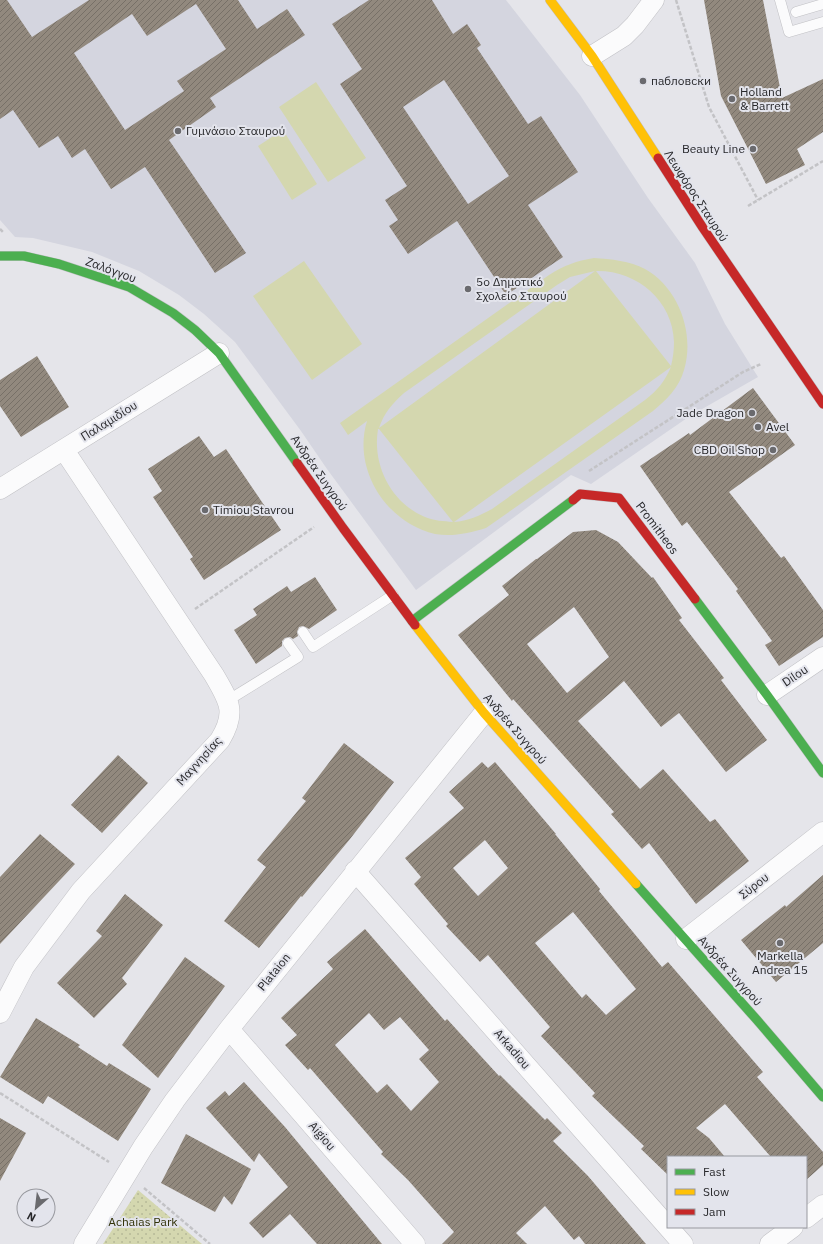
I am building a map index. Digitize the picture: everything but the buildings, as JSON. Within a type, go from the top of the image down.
[{"type":"street","name":"Λεωφόρος Σταυρού","points":[[550,0],[592,56],[703,228],[823,404]]},
{"type":"street","points":[[592,56],[624,36],[635,25],[654,0]]},
{"type":"street","name":"Ζαλόγγου","points":[[0,256],[24,256],[59,264],[129,287],[173,313],[195,330],[218,353]]},
{"type":"street","name":"Παλαμιδίου","points":[[0,489],[218,353]]},
{"type":"street","name":"Ανδρέα Συγγρού","points":[[218,353],[332,513],[412,621],[484,713],[686,939],[823,1097]]},
{"type":"street","name":"Μαγνησίας","points":[[0,1013],[24,967],[81,891],[220,740],[228,727],[230,713],[225,695],[214,675],[64,450]]},
{"type":"street","points":[[412,621],[580,494]]},
{"type":"street","name":"Promitheos","points":[[580,494],[620,498],[767,695],[823,773]]},
{"type":"street","name":"Dilou","points":[[767,695],[823,657]]},
{"type":"street","name":"Plataion","points":[[84,1244],[143,1147],[175,1100],[229,1029],[484,713]]},
{"type":"street","name":"Σύρου","points":[[686,939],[823,832]]},
{"type":"street","name":"Arkadiou","points":[[356,871],[667,1226]]},
{"type":"street","name":"Aigiou","points":[[229,1029],[414,1244]]},
{"type":"street","points":[[807,1217],[823,1205]]},
{"type":"street","name":"Arkadiou","points":[[669,1228],[683,1244]]},
{"type":"street","points":[[770,1244],[792,1228]]},
{"type":"lane","points":[[780,0],[789,32],[823,22]]},
{"type":"lane","points":[[796,12],[823,4]]},
{"type":"lane","points":[[303,632],[313,647],[393,595]]},
{"type":"lane","points":[[227,701],[298,657],[288,643]]},
{"type":"path","points":[[676,0],[709,107],[758,200]]},
{"type":"path","points":[[748,206],[823,161]]},
{"type":"path","points":[[580,494],[589,472],[743,372],[760,364]]},
{"type":"path","points":[[178,621],[332,513]]},
{"type":"path","points":[[0,1092],[127,1174],[210,1244]]},
{"type":"shaded area","name":"5ο Δημοτικό Σχολείο Σταυρού","points":[[0,0],[506,0],[580,95],[648,198],[695,263],[725,324],[758,377],[690,416],[591,484],[571,475],[416,590],[235,342],[204,314],[179,295],[139,271],[92,252],[33,238],[15,237],[0,220]]},
{"type":"green space","points":[[316,82],[366,158],[328,182],[279,107]]},
{"type":"green space","points":[[283,130],[317,184],[292,200],[258,146]]},
{"type":"green space","points":[[594,258],[620,261],[645,269],[657,277],[675,300],[685,327],[687,356],[682,376],[675,388],[653,411],[486,528],[461,534],[442,535],[418,528],[402,519],[388,506],[377,492],[369,475],[365,458],[364,439],[367,421],[348,435],[340,423],[549,275],[576,262]],"holes":[[[595,271],[379,428],[389,409],[404,393],[570,277]],[[596,271],[611,272],[638,282],[650,290],[659,301],[667,313],[672,327],[674,345],[671,366]],[[671,367],[660,385],[645,400],[492,509],[473,518],[454,522]],[[379,429],[453,522],[425,517],[413,511],[402,502],[386,481],[381,469],[377,443]]]},
{"type":"green space","points":[[304,261],[362,344],[312,380],[253,296]]},
{"type":"green space","name":"Achaias Park","points":[[138,1190],[202,1244],[103,1244]]},
{"type":"traffic: fast","points":[[0,256],[24,256],[59,264],[129,287],[173,313],[195,330],[219,353],[297,463]]},
{"type":"traffic: fast","points":[[412,621],[573,500]]},
{"type":"traffic: fast","points":[[695,599],[823,773]]},
{"type":"traffic: fast","points":[[636,884],[757,1020],[823,1097]]},
{"type":"traffic: slow","points":[[550,0],[592,56],[658,158]]},
{"type":"traffic: slow","points":[[415,625],[484,713],[636,884]]},
{"type":"traffic: jam","points":[[658,158],[703,228],[823,404]]},
{"type":"traffic: jam","points":[[297,463],[415,625]]},
{"type":"traffic: jam","points":[[573,500],[580,494],[619,498],[695,599]]},
{"type":"place","name":"пабловски","points":[[643,81]]},
{"type":"place","name":"Holland & Barrett","points":[[732,99]]},
{"type":"place","name":"Γυμνάσιο Σταυρού","points":[[178,131]]},
{"type":"place","name":"Beauty Line","points":[[753,149]]},
{"type":"place","name":"5ο Δημοτικό Σχολείο Σταυρού","points":[[468,289]]},
{"type":"place","name":"Jade Dragon","points":[[752,413]]},
{"type":"place","name":"Avel","points":[[758,427]]},
{"type":"place","name":"CBD Oil Shop","points":[[773,450]]},
{"type":"place","name":"Timiou Stavrou","points":[[205,510]]},
{"type":"place","name":"Markella Andrea 15","points":[[780,943]]}]
